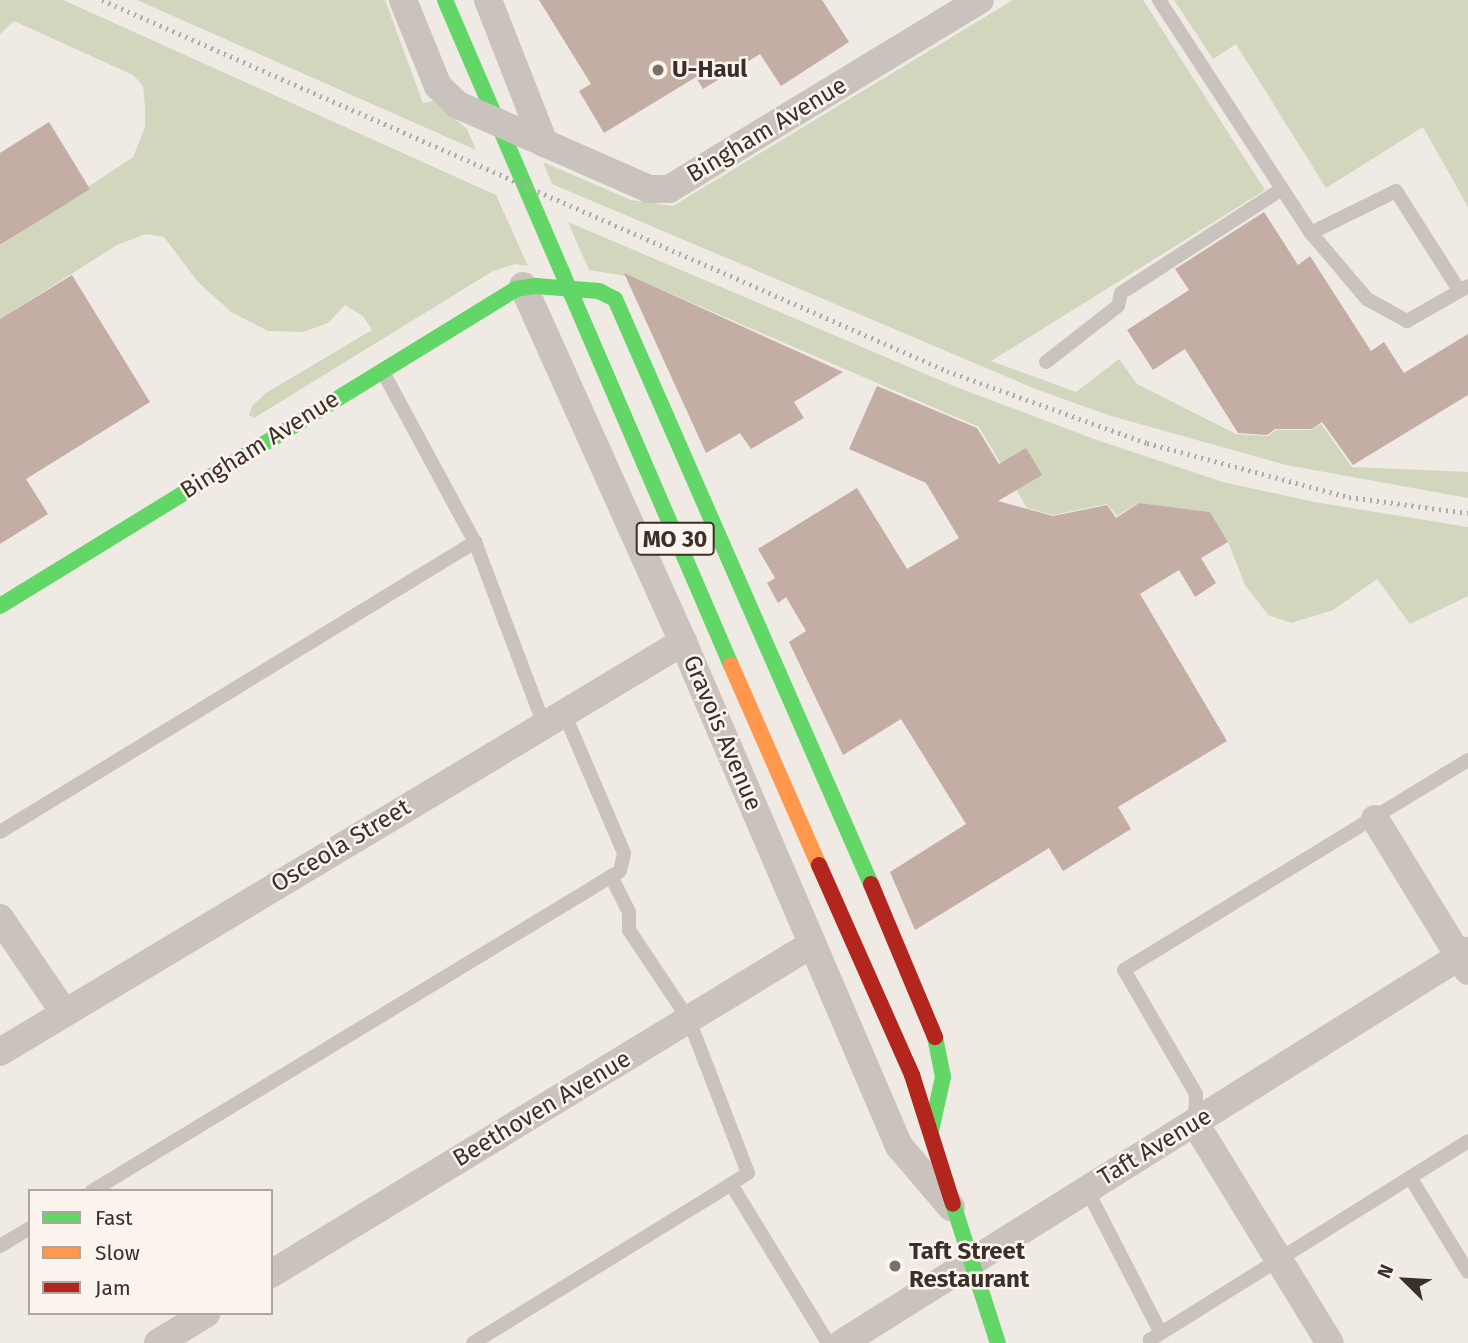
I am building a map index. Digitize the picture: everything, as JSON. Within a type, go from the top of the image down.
[{"type":"street","points":[[403,0],[438,86],[458,105],[538,140]]},
{"type":"street","name":"Gravois Avenue","points":[[445,0],[629,434],[906,1062],[931,1131],[998,1343]]},
{"type":"street","points":[[488,0],[538,140]]},
{"type":"street","name":"Bingham Avenue","points":[[538,140],[649,188],[669,190],[980,0]]},
{"type":"street","name":"Gravois Avenue","points":[[931,1131],[943,1077],[942,1053],[923,1003],[615,299],[599,291],[529,286],[898,1146],[954,1210]]},
{"type":"street","name":"Bingham Avenue","points":[[0,606],[382,369],[529,286]]},
{"type":"street","name":"Osceola Street","points":[[0,1052],[682,642]]},
{"type":"street","points":[[1375,818],[1465,959]]},
{"type":"street","points":[[0,918],[64,1012]]},
{"type":"street","name":"Beethoven Avenue","points":[[273,1273],[813,944]]},
{"type":"street","name":"Taft Avenue","points":[[842,1343],[1086,1188],[1465,959]]},
{"type":"street","points":[[1195,1124],[1330,1343]]},
{"type":"street","points":[[158,1343],[204,1315]]},
{"type":"lane","points":[[1159,0],[1311,233],[1367,299],[1407,321],[1464,288],[1396,191],[1311,233]]},
{"type":"lane","points":[[1046,362],[1118,306],[1121,293],[1282,190]]},
{"type":"lane","points":[[95,1189],[620,871],[624,853],[554,719],[475,542],[382,369]]},
{"type":"lane","points":[[0,832],[475,542]]},
{"type":"lane","points":[[1195,1124],[1196,1094],[1124,970],[1468,760]]},
{"type":"lane","points":[[473,1343],[748,1173],[689,1020],[629,930],[629,912],[611,876]]},
{"type":"lane","points":[[1086,1188],[1156,1338],[1277,1259],[1468,1141]]},
{"type":"lane","points":[[1410,1177],[1468,1272]]},
{"type":"lane","points":[[731,1184],[828,1343]]},
{"type":"lane","points":[[0,1246],[28,1229]]},
{"type":"green space","points":[[0,0],[63,0],[496,195],[528,266],[515,264],[493,271],[254,418],[249,415],[252,406],[266,393],[372,330],[363,316],[345,305],[328,323],[303,332],[268,331],[231,312],[198,282],[164,237],[146,234],[117,245],[0,319],[0,246],[133,157],[145,127],[145,107],[143,86],[133,75],[14,21],[0,34]]},
{"type":"green space","points":[[137,0],[385,0],[423,103],[433,101],[467,129],[476,150]]},
{"type":"green space","points":[[1013,0],[1143,0],[1265,190],[991,361],[1076,392],[1119,359],[1137,384],[1236,434],[1268,436],[1276,430],[1311,430],[1321,424],[1352,467],[1468,472],[1468,498],[1286,465],[1111,416],[1038,390],[552,184],[543,162],[631,200],[673,206]]},
{"type":"green space","points":[[1174,0],[1468,0],[1468,207],[1423,127],[1326,188],[1236,44],[1213,59]]},
{"type":"green space","points":[[568,222],[956,387],[1094,439],[1223,482],[1314,502],[1468,527],[1468,596],[1410,624],[1377,579],[1333,610],[1291,623],[1268,615],[1245,585],[1228,542],[1210,512],[1138,503],[1117,516],[1107,504],[1053,515],[1027,508],[979,427],[632,277],[589,270]]},
{"type":"building","name":"U-Haul","points":[[539,0],[822,0],[849,42],[781,86],[760,54],[703,89],[696,77],[604,133],[579,91],[591,84]]},
{"type":"building","points":[[49,122],[90,189],[0,245],[0,153]]},
{"type":"building","points":[[1264,212],[1298,265],[1310,256],[1371,351],[1384,342],[1404,373],[1468,334],[1468,395],[1353,465],[1322,422],[1312,429],[1275,429],[1267,435],[1238,433],[1185,349],[1153,370],[1127,330],[1189,290],[1175,269]]},
{"type":"building","points":[[624,273],[843,372],[794,402],[804,418],[751,449],[740,433],[706,453]]},
{"type":"building","points":[[72,275],[150,402],[26,479],[48,514],[0,544],[0,319]]},
{"type":"building","points":[[877,386],[977,428],[999,464],[1026,448],[1042,475],[998,501],[1053,516],[1107,505],[1116,518],[1139,503],[1210,512],[1228,542],[1201,558],[1216,583],[1195,597],[1179,570],[1140,594],[1227,741],[1118,807],[1131,829],[1063,871],[1049,848],[915,930],[890,872],[966,824],[901,719],[843,755],[789,642],[806,631],[786,597],[778,603],[767,583],[775,578],[758,549],[857,488],[907,569],[959,538],[926,483],[849,449]]},
{"type":"railway","points":[[102,0],[947,371],[1147,443],[1349,497],[1468,513]]},
{"type":"traffic: fast","points":[[445,0],[731,665]]},
{"type":"traffic: fast","points":[[0,606],[516,289],[536,286]]},
{"type":"traffic: fast","points":[[536,286],[599,291]]},
{"type":"traffic: fast","points":[[599,291],[615,299],[871,884]]},
{"type":"traffic: fast","points":[[931,1131],[943,1077],[935,1037]]},
{"type":"traffic: fast","points":[[953,1204],[998,1343]]},
{"type":"traffic: slow","points":[[731,665],[819,865]]},
{"type":"traffic: jam","points":[[819,865],[912,1075],[953,1204]]},
{"type":"traffic: jam","points":[[871,884],[935,1037]]},
{"type":"place","name":"U-Haul","points":[[658,70]]},
{"type":"place","name":"Taft Street Restaurant","points":[[895,1266]]}]
